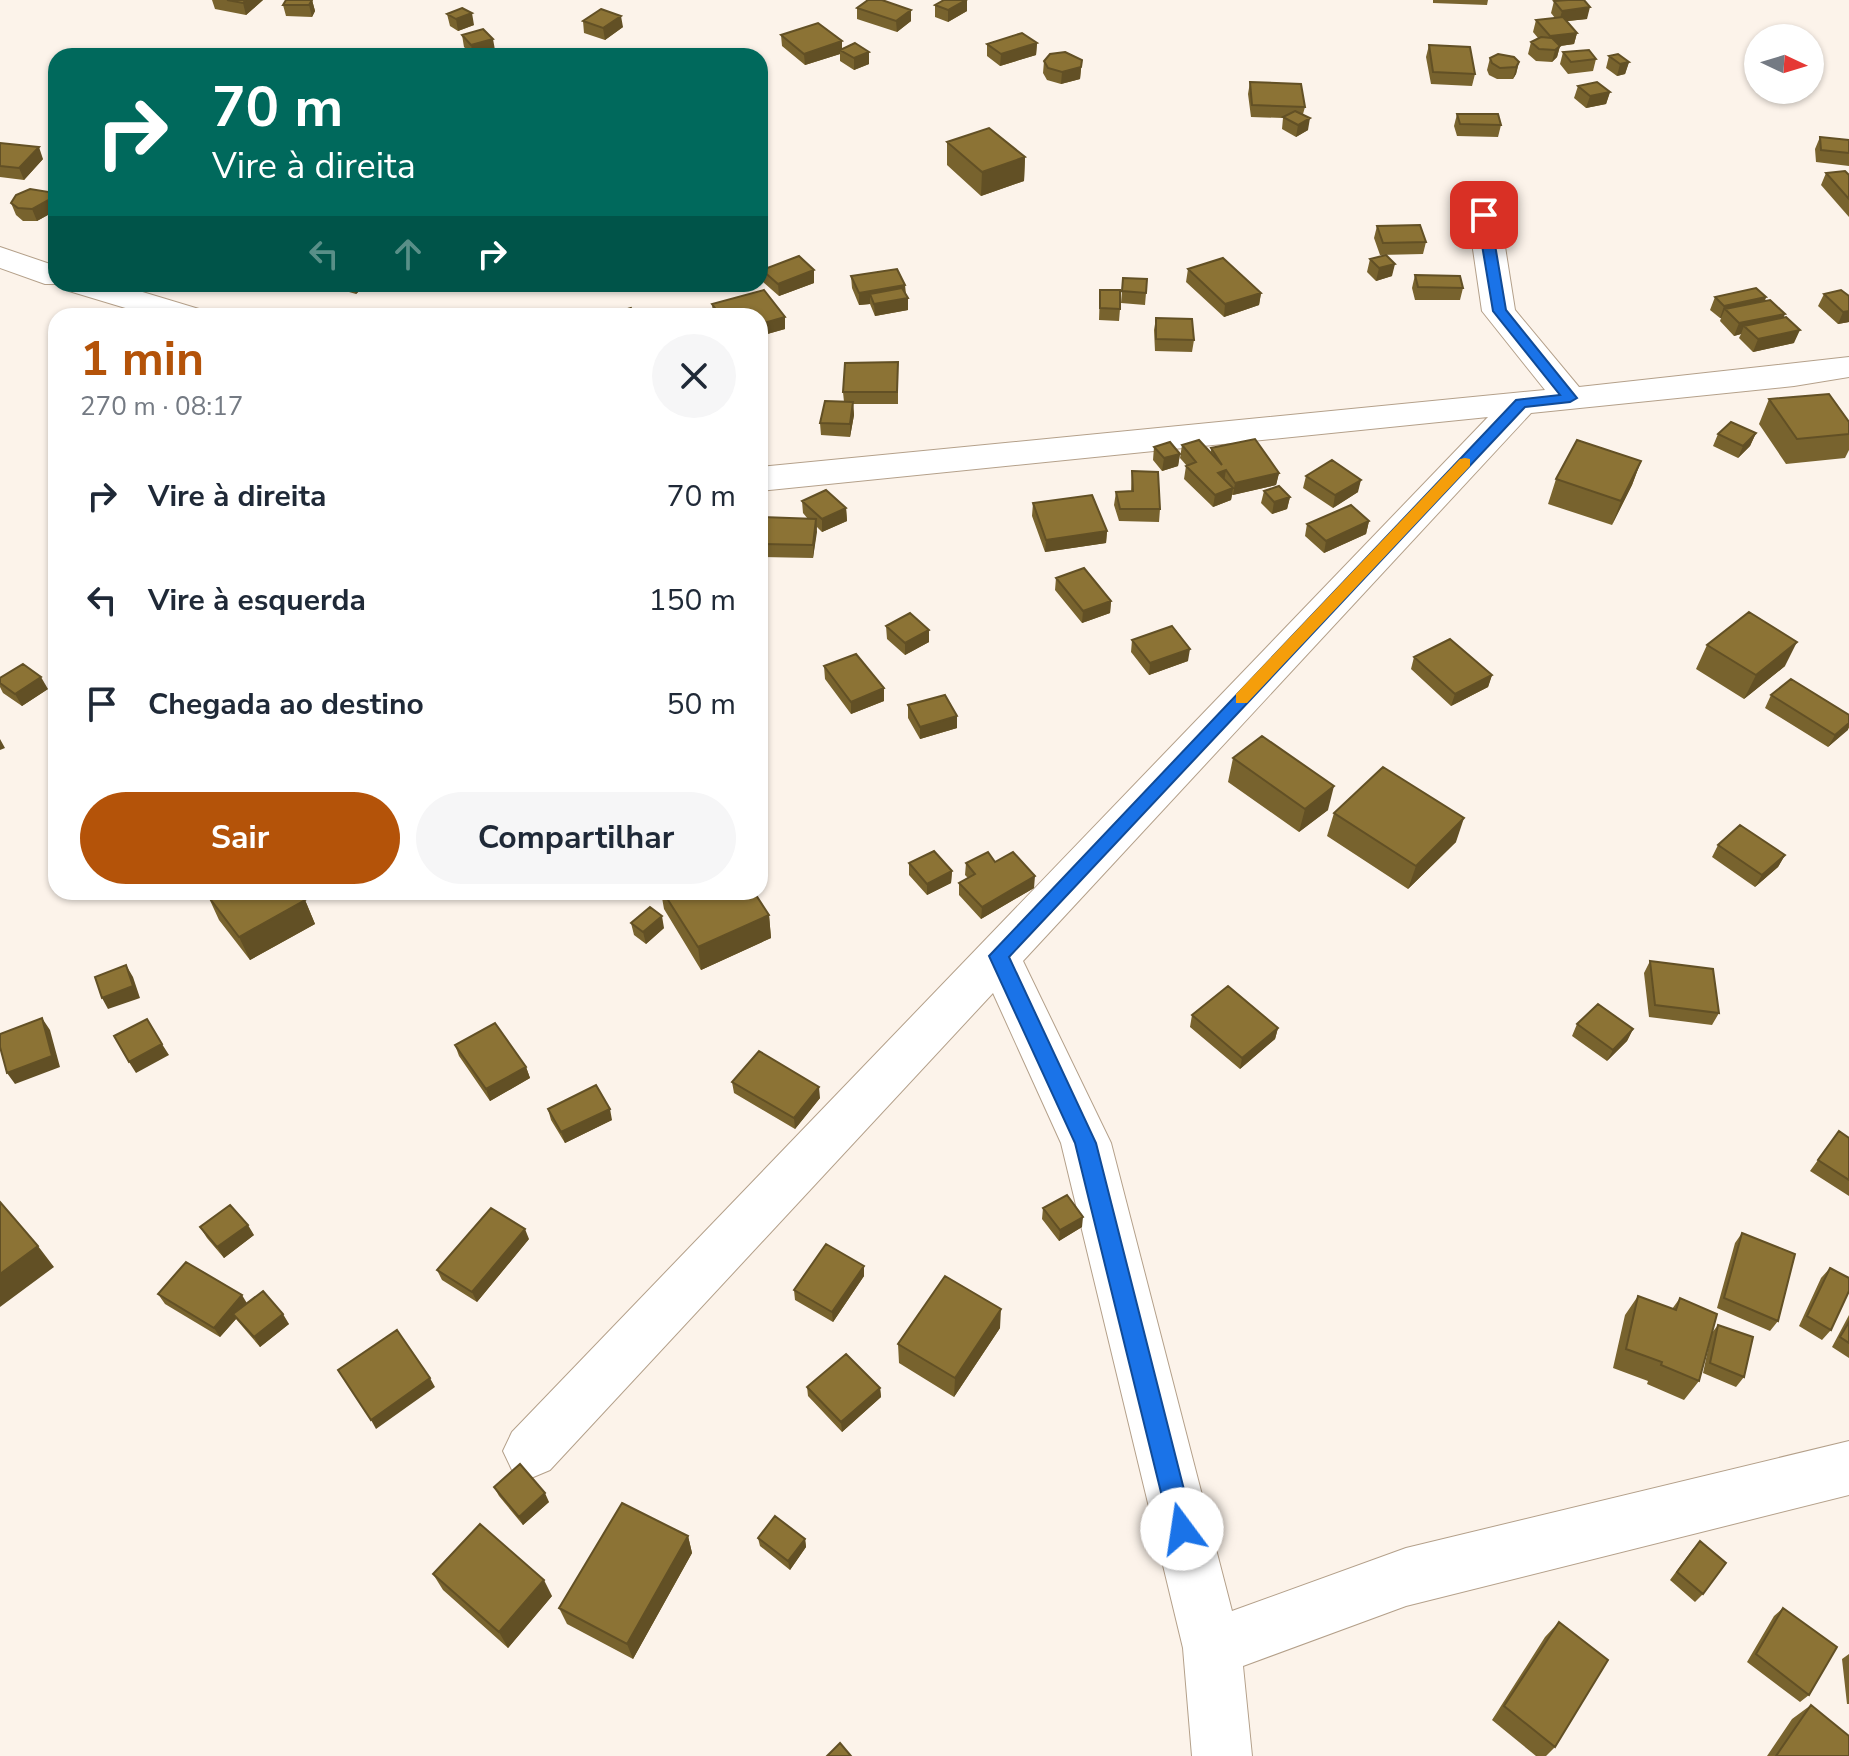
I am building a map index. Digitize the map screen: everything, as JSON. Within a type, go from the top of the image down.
[{"type":"street","points":[[1484,215],[1499,311],[1570,398]]},
{"type":"street","points":[[0,257],[48,274]]},
{"type":"street","points":[[108,292],[160,308]]},
{"type":"street","points":[[768,478],[1849,367]]},
{"type":"street","points":[[531,1451],[1521,403]]},
{"type":"street","points":[[998,956],[1086,1143],[1212,1648],[1222,1756]]},
{"type":"street","points":[[1212,1648],[1406,1577],[1849,1468]]},
{"type":"building","points":[[286,0],[312,0],[309,5],[283,5]]},
{"type":"building","points":[[868,0],[882,0],[911,10],[896,21],[857,8]]},
{"type":"building","points":[[944,0],[966,0],[948,10],[935,5]]},
{"type":"building","points":[[1584,0],[1590,7],[1562,11],[1554,1]]},
{"type":"building","points":[[462,8],[472,13],[456,19],[447,14]]},
{"type":"building","points":[[601,9],[621,16],[603,28],[583,21]]},
{"type":"building","points":[[1563,17],[1577,33],[1550,36],[1536,20]]},
{"type":"building","points":[[818,23],[842,41],[804,54],[781,35]]},
{"type":"building","points":[[483,29],[493,39],[471,45],[462,35]]},
{"type":"building","points":[[1022,33],[1037,43],[1001,54],[987,44]]},
{"type":"building","points":[[1541,37],[1552,38],[1560,46],[1555,50],[1539,49],[1531,42]]},
{"type":"building","points":[[855,43],[869,52],[854,58],[840,50]]},
{"type":"building","points":[[1429,45],[1470,47],[1475,74],[1433,72]]},
{"type":"building","points":[[1589,50],[1596,59],[1571,62],[1563,52]]},
{"type":"building","points":[[1065,52],[1082,60],[1081,67],[1062,72],[1048,68],[1044,61],[1050,54]]},
{"type":"building","points":[[1498,54],[1514,57],[1519,62],[1516,67],[1500,68],[1490,58]]},
{"type":"building","points":[[1618,54],[1629,62],[1620,64],[1609,56]]},
{"type":"building","points":[[1250,82],[1301,84],[1305,107],[1252,105]]},
{"type":"building","points":[[1597,82],[1610,92],[1590,96],[1578,86]]},
{"type":"building","points":[[1295,111],[1310,118],[1298,125],[1283,117]]},
{"type":"building","points":[[1457,114],[1498,114],[1501,125],[1460,124]]},
{"type":"building","points":[[989,128],[1025,157],[982,172],[947,142]]},
{"type":"building","points":[[1820,137],[1849,140],[1849,153],[1821,150]]},
{"type":"building","points":[[0,143],[39,147],[19,168],[0,166]]},
{"type":"building","points":[[1845,171],[1849,175],[1849,199],[1826,173]]},
{"type":"building","points":[[30,189],[48,192],[48,200],[32,209],[18,208],[11,203],[16,195]]},
{"type":"building","points":[[1420,225],[1426,242],[1383,243],[1377,226]]},
{"type":"building","points":[[1386,255],[1395,264],[1379,268],[1370,259]]},
{"type":"building","points":[[799,256],[814,270],[778,284],[768,275],[768,268]]},
{"type":"building","points":[[1223,258],[1261,293],[1225,304],[1188,269]]},
{"type":"building","points":[[897,269],[905,285],[859,293],[851,276]]},
{"type":"building","points":[[1415,275],[1460,276],[1463,288],[1418,287]]},
{"type":"building","points":[[1123,278],[1147,279],[1146,293],[1122,291]]},
{"type":"building","points":[[902,288],[908,298],[874,304],[870,294]]},
{"type":"building","points":[[1756,288],[1766,297],[1724,306],[1715,297]]},
{"type":"building","points":[[1100,290],[1120,290],[1120,309],[1100,308]]},
{"type":"building","points":[[1841,290],[1849,296],[1849,311],[1843,312],[1824,294]]},
{"type":"building","points":[[766,292],[785,317],[768,322],[768,308],[715,308],[712,304]]},
{"type":"building","points":[[1770,300],[1785,314],[1739,323],[1725,309]]},
{"type":"building","points":[[1786,317],[1800,330],[1758,339],[1744,326]]},
{"type":"building","points":[[1156,318],[1192,319],[1194,340],[1156,339]]},
{"type":"building","points":[[898,362],[897,392],[843,392],[845,363]]},
{"type":"building","points":[[1829,394],[1849,422],[1849,434],[1797,439],[1769,399]]},
{"type":"building","points":[[825,401],[853,402],[850,424],[820,423]]},
{"type":"building","points":[[1731,422],[1756,433],[1743,446],[1718,434]]},
{"type":"building","points":[[1255,439],[1279,473],[1235,483],[1226,470],[1218,473],[1233,488],[1215,495],[1186,466],[1196,462],[1182,445],[1199,440],[1222,465],[1211,448]]},
{"type":"building","points":[[1577,440],[1641,461],[1621,501],[1556,479]]},
{"type":"building","points":[[1170,442],[1180,454],[1164,458],[1154,447]]},
{"type":"building","points":[[1332,460],[1361,480],[1335,495],[1306,476]]},
{"type":"building","points":[[1132,471],[1158,472],[1160,509],[1120,509],[1116,492],[1133,491]]},
{"type":"building","points":[[1279,486],[1290,497],[1274,502],[1264,491]]},
{"type":"building","points":[[826,490],[846,508],[822,519],[802,501]]},
{"type":"building","points":[[1092,495],[1107,531],[1046,540],[1033,503]]},
{"type":"building","points":[[1351,505],[1369,521],[1326,541],[1307,524]]},
{"type":"building","points":[[768,517],[816,519],[813,545],[768,544]]},
{"type":"building","points":[[1084,568],[1111,601],[1083,611],[1056,578]]},
{"type":"building","points":[[1749,612],[1797,642],[1756,675],[1707,645]]},
{"type":"building","points":[[910,613],[929,630],[905,643],[886,626]]},
{"type":"building","points":[[1172,626],[1190,649],[1150,663],[1132,640]]},
{"type":"building","points":[[1450,639],[1492,675],[1455,694],[1414,657]]},
{"type":"building","points":[[856,654],[884,688],[851,702],[824,666]]},
{"type":"building","points":[[23,664],[41,677],[15,694],[0,683],[0,678]]},
{"type":"building","points":[[1791,679],[1849,715],[1849,723],[1835,735],[1771,695]]},
{"type":"building","points":[[945,695],[957,716],[920,727],[908,705]]},
{"type":"building","points":[[1262,736],[1334,786],[1305,809],[1233,758]]},
{"type":"building","points":[[1383,767],[1464,818],[1416,866],[1334,813]]},
{"type":"building","points":[[1740,825],[1785,855],[1762,875],[1718,845]]},
{"type":"building","points":[[934,851],[952,871],[927,884],[909,863]]},
{"type":"building","points":[[988,852],[995,862],[1013,852],[1035,876],[982,907],[959,883],[975,874],[966,863]]},
{"type":"building","points":[[211,900],[305,900],[239,937]]},
{"type":"building","points":[[668,900],[759,900],[769,915],[698,947]]},
{"type":"building","points":[[650,907],[662,916],[643,932],[631,923]]},
{"type":"building","points":[[1650,961],[1713,969],[1719,1013],[1655,1005]]},
{"type":"building","points":[[126,965],[133,986],[102,998],[95,977]]},
{"type":"building","points":[[1228,986],[1278,1028],[1242,1058],[1192,1015]]},
{"type":"building","points":[[1598,1004],[1633,1029],[1613,1050],[1577,1024]]},
{"type":"building","points":[[42,1018],[52,1056],[7,1073],[0,1034]]},
{"type":"building","points":[[147,1019],[162,1044],[129,1062],[114,1036]]},
{"type":"building","points":[[495,1023],[526,1067],[486,1089],[455,1045]]},
{"type":"building","points":[[759,1051],[819,1087],[794,1118],[732,1082]]},
{"type":"building","points":[[596,1085],[610,1109],[561,1132],[548,1109]]},
{"type":"building","points":[[1839,1131],[1849,1138],[1849,1180],[1818,1160]]},
{"type":"building","points":[[1067,1195],[1083,1217],[1060,1230],[1043,1208]]},
{"type":"building","points":[[0,1202],[38,1246],[0,1274]]},
{"type":"building","points":[[230,1205],[248,1225],[217,1247],[200,1227]]},
{"type":"building","points":[[491,1208],[525,1229],[472,1292],[437,1270]]},
{"type":"building","points":[[1742,1233],[1795,1254],[1778,1321],[1724,1298]]},
{"type":"building","points":[[826,1244],[864,1266],[832,1312],[794,1290]]},
{"type":"building","points":[[186,1262],[242,1295],[214,1328],[158,1294]]},
{"type":"building","points":[[1830,1268],[1849,1278],[1849,1291],[1831,1330],[1807,1316]]},
{"type":"building","points":[[945,1276],[1001,1309],[955,1378],[898,1344]]},
{"type":"building","points":[[263,1291],[283,1314],[254,1337],[233,1314]]},
{"type":"building","points":[[1638,1296],[1676,1310],[1680,1298],[1717,1314],[1699,1381],[1661,1365],[1662,1362],[1626,1349]]},
{"type":"building","points":[[1849,1322],[1849,1343],[1840,1337]]},
{"type":"building","points":[[1718,1325],[1753,1337],[1744,1377],[1710,1363]]},
{"type":"building","points":[[397,1330],[430,1378],[371,1420],[338,1370]]},
{"type":"building","points":[[846,1354],[880,1388],[841,1422],[807,1387]]},
{"type":"building","points":[[520,1464],[545,1493],[519,1517],[494,1487]]},
{"type":"building","points":[[622,1503],[688,1536],[627,1644],[559,1608]]},
{"type":"building","points":[[775,1516],[805,1539],[788,1561],[758,1538]]},
{"type":"building","points":[[480,1524],[544,1580],[499,1632],[433,1574]]},
{"type":"building","points":[[1700,1541],[1726,1563],[1703,1594],[1677,1572]]},
{"type":"building","points":[[1783,1608],[1837,1647],[1809,1695],[1756,1654]]},
{"type":"building","points":[[1559,1622],[1608,1660],[1555,1747],[1504,1706]]},
{"type":"building","points":[[1811,1705],[1849,1736],[1849,1756],[1776,1756]]},
{"type":"building","points":[[840,1743],[851,1756],[827,1756]]},
{"type":"slow traffic","points":[[1242,698],[1465,463]]},
{"type":"route","points":[[1182,1529],[1086,1143],[998,956],[1521,403],[1570,398],[1499,311],[1484,215]]}]
